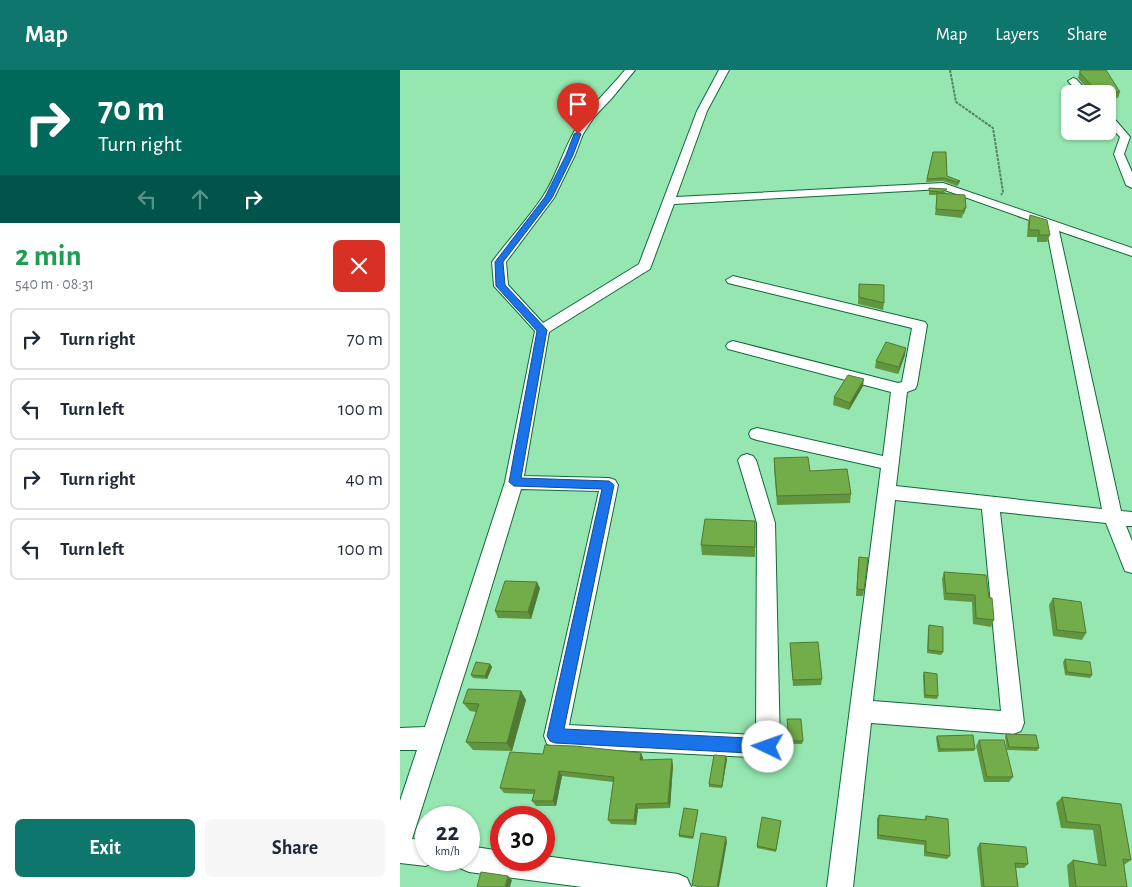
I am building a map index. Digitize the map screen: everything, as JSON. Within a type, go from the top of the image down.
[{"type":"street","points":[[542,330],[501,286],[499,262],[548,198],[570,155],[578,134],[590,115],[630,70]]},
{"type":"street","points":[[400,837],[514,482],[542,330],[645,266],[702,111],[724,70]]},
{"type":"street","points":[[1073,81],[1077,85]]},
{"type":"street","points":[[1116,127],[1125,138],[1119,154],[1132,185]]},
{"type":"street","points":[[669,201],[943,186],[1132,252]]},
{"type":"street","points":[[1052,225],[1123,518],[1132,565]]},
{"type":"street","points":[[733,280],[920,325],[909,385],[899,389],[733,346]]},
{"type":"street","points":[[840,887],[899,389]]},
{"type":"street","points":[[757,434],[890,464]]},
{"type":"street","points":[[514,482],[609,485],[555,736],[768,747],[766,523],[747,460]]},
{"type":"street","points":[[886,492],[1123,518]]},
{"type":"street","points":[[861,711],[1013,724],[990,504]]},
{"type":"street","points":[[400,739],[433,738]]},
{"type":"street","points":[[400,850],[415,852]]},
{"type":"street","points":[[480,860],[678,887]]},
{"type":"path","points":[[950,70],[956,102],[993,128],[1003,192],[995,203]]},
{"type":"building","points":[[1080,70],[1106,70],[1116,85],[1091,85],[1080,73]]},
{"type":"building","points":[[933,152],[946,152],[947,176],[960,181],[957,182],[944,178],[927,179]]},
{"type":"building","points":[[929,188],[947,189],[942,192],[929,191]]},
{"type":"building","points":[[937,193],[965,195],[966,208],[964,208],[964,211],[936,209]]},
{"type":"building","points":[[1030,215],[1047,220],[1050,235],[1039,235],[1039,230],[1029,230]]},
{"type":"building","points":[[859,284],[884,285],[884,303],[859,297]]},
{"type":"building","points":[[886,342],[906,348],[899,367],[876,361]]},
{"type":"building","points":[[848,375],[864,379],[850,403],[834,397]]},
{"type":"building","points":[[808,457],[810,471],[847,469],[851,494],[777,496],[774,458]]},
{"type":"building","points":[[705,519],[755,521],[755,547],[701,545]]},
{"type":"building","points":[[859,557],[868,558],[864,590],[857,589]]},
{"type":"building","points":[[944,572],[986,575],[989,598],[992,598],[994,620],[976,618],[975,595],[946,593]]},
{"type":"building","points":[[505,581],[537,582],[528,612],[495,611]]},
{"type":"building","points":[[1053,598],[1081,602],[1086,633],[1057,630]]},
{"type":"building","points":[[929,625],[943,627],[943,652],[928,650]]},
{"type":"building","points":[[818,642],[822,679],[793,680],[790,643]]},
{"type":"building","points":[[1065,659],[1090,662],[1092,675],[1067,672]]},
{"type":"building","points":[[476,662],[490,664],[485,676],[471,675]]},
{"type":"building","points":[[924,672],[937,674],[938,696],[925,695]]},
{"type":"building","points":[[468,689],[521,691],[507,743],[466,742],[479,704],[463,703]]},
{"type":"building","points":[[787,719],[801,719],[803,741],[789,741]]},
{"type":"building","points":[[1006,734],[1036,735],[1039,748],[1009,747]]},
{"type":"building","points":[[973,735],[975,749],[940,749],[937,736]]},
{"type":"building","points":[[979,740],[1004,740],[1013,777],[987,777]]},
{"type":"building","points":[[545,745],[641,753],[640,760],[672,759],[668,803],[636,804],[634,820],[608,820],[614,777],[559,771],[553,801],[532,801],[535,790],[500,788],[510,752],[543,754]]},
{"type":"building","points":[[714,755],[726,756],[722,786],[709,784]]},
{"type":"building","points":[[1062,797],[1121,804],[1131,860],[1123,859],[1127,887],[1076,887],[1073,860],[1106,866],[1100,825],[1067,822]]},
{"type":"building","points":[[684,808],[698,810],[693,837],[679,835]]},
{"type":"building","points":[[879,815],[926,820],[926,816],[948,819],[950,856],[926,852],[926,841],[878,835]]},
{"type":"building","points":[[762,817],[781,821],[776,850],[757,846]]},
{"type":"building","points":[[701,833],[726,837],[717,887],[692,885]]},
{"type":"building","points":[[980,843],[1026,847],[1028,864],[1015,863],[1018,887],[984,887]]},
{"type":"building","points":[[481,872],[508,876],[505,887],[477,887]]},
{"type":"route","points":[[578,134],[570,155],[548,198],[499,262],[501,286],[542,330],[514,482],[609,485],[555,736],[768,747]]}]
